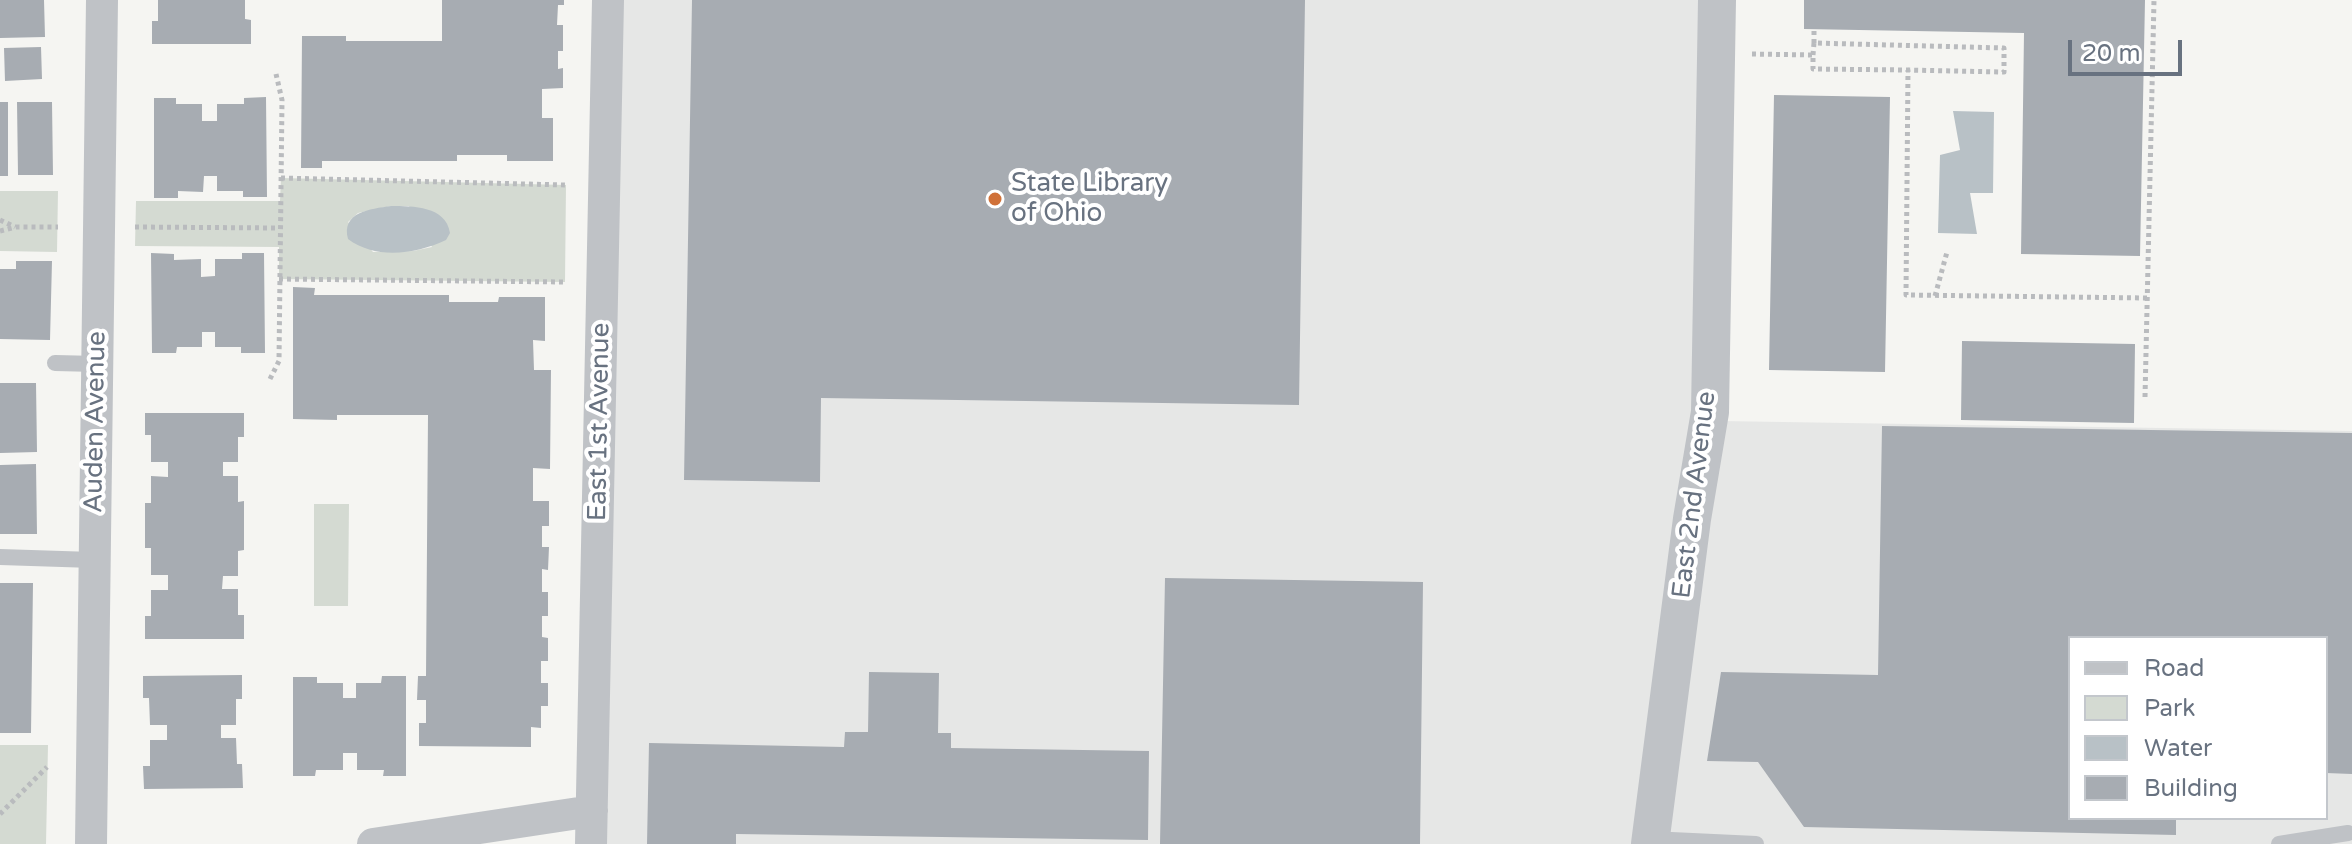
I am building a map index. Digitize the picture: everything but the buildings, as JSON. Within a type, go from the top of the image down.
[{"type":"street","name":"Auden Avenue","points":[[91,844],[102,0]]},
{"type":"street","name":"East 1st Avenue","points":[[591,844],[608,0]]},
{"type":"street","name":"East 2nd Avenue","points":[[1650,841],[1692,519],[1710,412],[1717,0]]},
{"type":"street","points":[[373,844],[592,811]]},
{"type":"lane","points":[[55,363],[97,364]]},
{"type":"lane","points":[[0,557],[93,560]]},
{"type":"lane","points":[[2279,844],[2348,833]]},
{"type":"lane","points":[[1650,841],[1756,844]]},
{"type":"path","points":[[2145,397],[2154,0]]},
{"type":"path","points":[[1814,29],[1813,69],[2004,72],[2004,48],[1814,43]]},
{"type":"path","points":[[1751,54],[1813,55]]},
{"type":"path","points":[[1908,70],[1906,295],[2148,298]]},
{"type":"path","points":[[270,379],[279,361],[282,100],[276,74]]},
{"type":"path","points":[[281,178],[566,185]]},
{"type":"path","points":[[0,220],[16,227]]},
{"type":"path","points":[[0,231],[16,227],[58,227]]},
{"type":"path","points":[[135,227],[279,228]]},
{"type":"path","points":[[1935,296],[1947,252]]},
{"type":"path","points":[[279,279],[565,282]]},
{"type":"path","points":[[0,814],[47,767]]},
{"type":"shaded area","points":[[606,0],[1721,0],[1720,421],[2352,431],[2352,844],[588,844]]},
{"type":"green space","points":[[281,178],[566,185],[565,282],[279,279],[279,247],[135,246],[136,201],[280,201]],"holes":[[[391,206],[409,206],[432,247],[373,252],[348,222],[358,213]]]},
{"type":"green space","points":[[0,191],[58,191],[57,252],[0,251]]},
{"type":"green space","points":[[314,504],[349,504],[348,606],[314,606]]},
{"type":"green space","points":[[0,745],[48,745],[46,844],[0,844]]},
{"type":"water","points":[[1953,111],[1994,112],[1993,193],[1970,193],[1977,234],[1938,233],[1940,155],[1960,150]]},
{"type":"water","points":[[391,206],[427,209],[442,217],[450,233],[446,240],[434,245],[396,253],[371,250],[348,239],[347,230],[353,217]]},
{"type":"place","name":"State Library of Ohio","points":[[995,199]]}]
